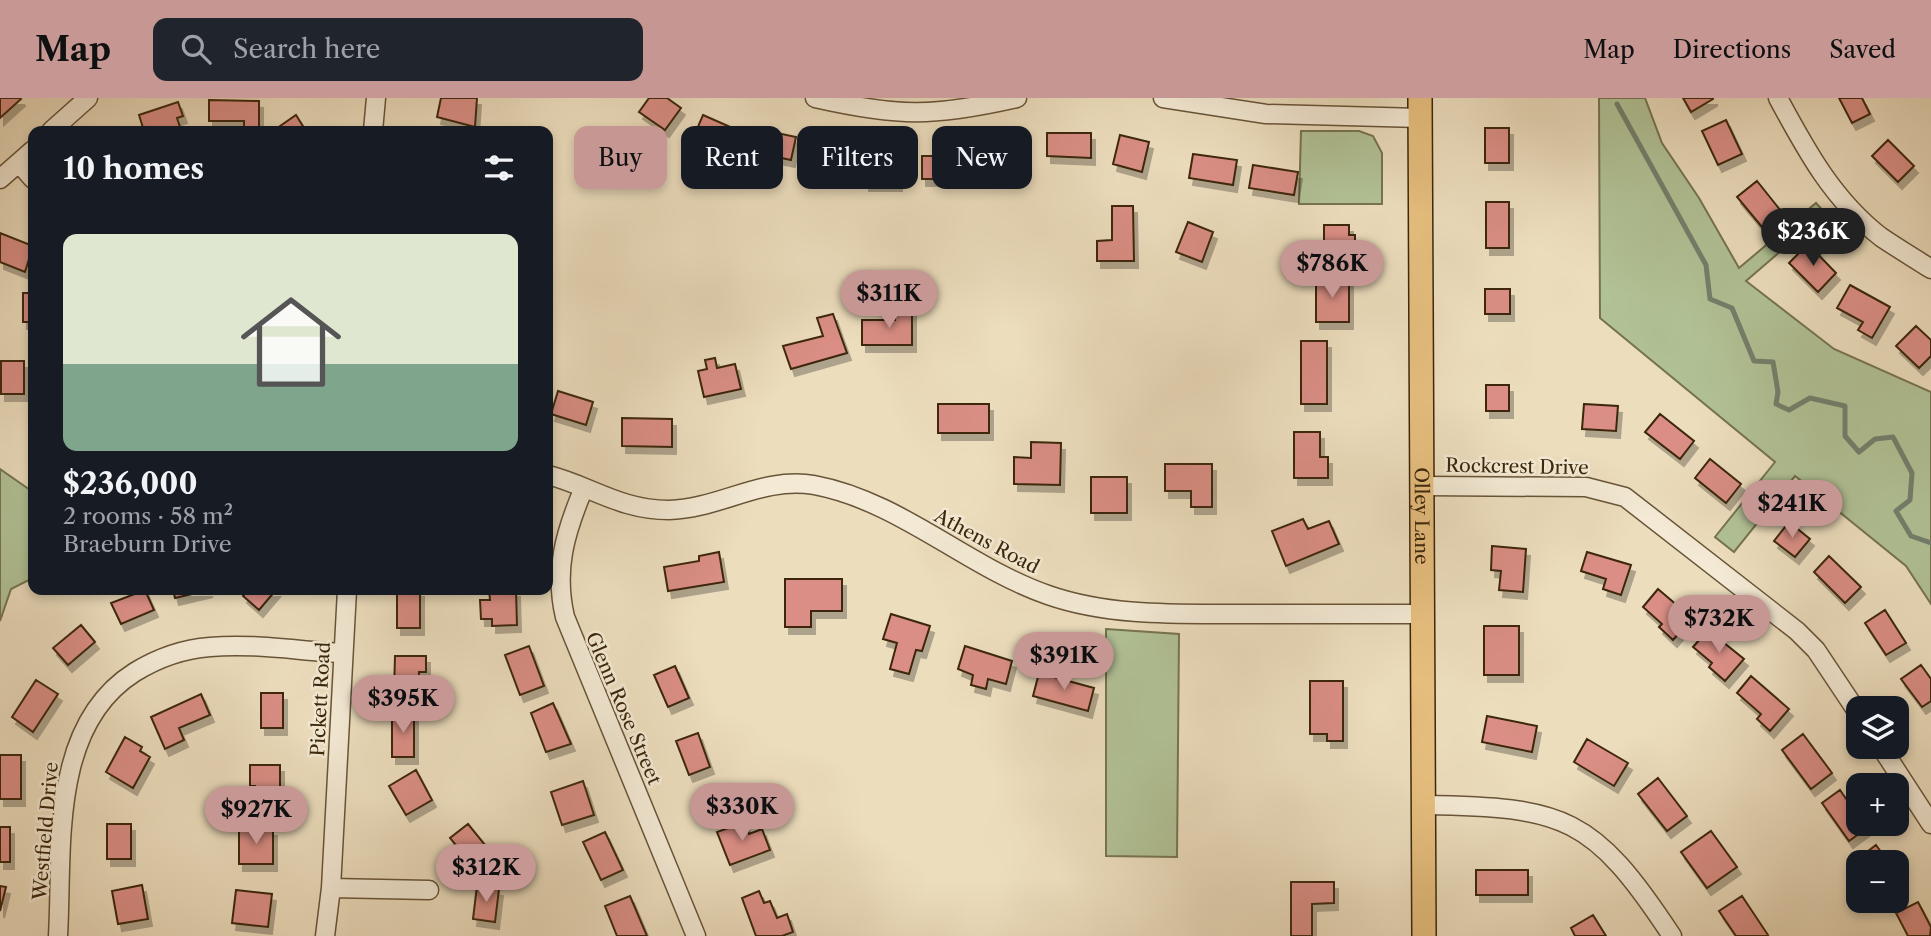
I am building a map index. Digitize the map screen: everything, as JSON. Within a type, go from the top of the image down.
[{"type":"main road","name":"Olley Lane","points":[[1420,108],[1423,936]]},
{"type":"street","points":[[57,126],[88,98]]},
{"type":"street","points":[[373,126],[376,98]]},
{"type":"street","points":[[815,98],[872,111],[925,115],[1017,98]]},
{"type":"street","points":[[1163,98],[1266,114],[1420,108]]},
{"type":"street","points":[[1778,98],[1812,160],[1847,206],[1881,237],[1931,270]]},
{"type":"street","points":[[0,179],[28,155]]},
{"type":"street","points":[[20,164],[28,173]]},
{"type":"street","name":"Athens Road","points":[[553,477],[629,506],[671,510],[761,487],[814,485],[870,503],[1024,586],[1079,603],[1169,614],[1423,614]]},
{"type":"street","name":"Rockcrest Drive","points":[[1423,486],[1586,487],[1625,497],[1797,631],[1816,650],[1847,696]]},
{"type":"street","name":"Glenn Rose Street","points":[[583,490],[561,552],[560,585],[565,617],[696,936]]},
{"type":"street","name":"Pickett Road","points":[[325,936],[331,888],[347,595]]},
{"type":"street","name":"Westfield Drive","points":[[58,936],[70,767],[83,731],[117,686],[158,660],[194,649],[225,647],[343,653]]},
{"type":"street","points":[[1889,759],[1931,824]]},
{"type":"street","points":[[1424,805],[1521,809],[1555,819],[1584,832],[1619,860],[1672,936]]},
{"type":"street","points":[[331,888],[429,890]]},
{"type":"green space","points":[[1599,98],[1645,98],[1662,143],[1699,198],[1739,268],[1816,203],[1825,213],[1746,281],[1834,349],[1931,392],[1931,604],[1906,566],[1795,476],[1734,552],[1715,537],[1775,462],[1600,318]]},
{"type":"green space","points":[[1301,131],[1359,131],[1373,136],[1382,153],[1382,204],[1299,204]]},
{"type":"green space","points":[[0,469],[28,489],[28,580],[11,589],[0,621]]},
{"type":"green space","points":[[1106,629],[1179,634],[1177,857],[1106,856]]},
{"type":"building","points":[[0,98],[20,98],[21,99],[0,118]]},
{"type":"building","points":[[441,98],[477,98],[475,126],[437,117]]},
{"type":"building","points":[[649,98],[667,98],[681,108],[667,127],[659,126],[639,112]]},
{"type":"building","points":[[1683,98],[1713,98],[1713,99],[1691,112]]},
{"type":"building","points":[[1839,98],[1862,98],[1870,114],[1852,123]]},
{"type":"building","points":[[209,100],[259,101],[259,126],[244,126],[244,121],[209,121]]},
{"type":"building","points":[[178,102],[183,116],[177,118],[180,126],[142,126],[139,115]]},
{"type":"building","points":[[296,115],[303,126],[280,126]]},
{"type":"building","points":[[703,115],[728,126],[698,126]]},
{"type":"building","points":[[1726,120],[1742,154],[1718,165],[1702,131]]},
{"type":"building","points":[[1485,128],[1509,128],[1509,163],[1485,163]]},
{"type":"building","points":[[1047,133],[1091,133],[1091,158],[1047,156]]},
{"type":"building","points":[[783,134],[796,137],[791,160],[783,158]]},
{"type":"building","points":[[1120,135],[1149,142],[1142,172],[1113,164]]},
{"type":"building","points":[[1888,140],[1914,166],[1898,182],[1872,156]]},
{"type":"building","points":[[1193,154],[1237,160],[1233,185],[1189,178]]},
{"type":"building","points":[[922,156],[932,156],[932,179],[922,179]]},
{"type":"building","points":[[1253,165],[1298,172],[1294,195],[1249,188]]},
{"type":"building","points":[[1757,181],[1781,211],[1762,227],[1737,197]]},
{"type":"building","points":[[1486,202],[1509,202],[1509,248],[1486,248]]},
{"type":"building","points":[[1112,206],[1133,206],[1134,261],[1097,261],[1097,241],[1112,240]]},
{"type":"building","points":[[1188,222],[1213,232],[1202,262],[1176,252]]},
{"type":"building","points":[[1324,225],[1349,225],[1349,235],[1355,235],[1355,260],[1324,260]]},
{"type":"building","points":[[0,233],[28,244],[25,272],[0,262]]},
{"type":"building","points":[[1808,244],[1836,273],[1818,292],[1789,263]]},
{"type":"building","points":[[1316,277],[1349,277],[1349,322],[1316,322]]},
{"type":"building","points":[[1850,285],[1890,307],[1872,338],[1858,330],[1863,322],[1837,308]]},
{"type":"building","points":[[1485,289],[1510,289],[1510,314],[1485,314]]},
{"type":"building","points":[[23,293],[28,293],[28,322],[23,322]]},
{"type":"building","points":[[895,309],[912,309],[912,345],[862,345],[862,320],[895,320]]},
{"type":"building","points":[[833,314],[847,353],[791,369],[783,346],[823,336],[817,318]]},
{"type":"building","points":[[1916,326],[1931,340],[1931,356],[1919,368],[1896,346]]},
{"type":"building","points":[[1301,341],[1327,341],[1327,404],[1301,404]]},
{"type":"building","points":[[715,358],[717,368],[735,364],[741,389],[704,397],[698,371],[707,369],[705,360]]},
{"type":"building","points":[[1,361],[24,361],[24,394],[1,394]]},
{"type":"building","points":[[1486,385],[1509,385],[1509,411],[1486,411]]},
{"type":"building","points":[[558,391],[593,402],[586,425],[553,415]]},
{"type":"building","points":[[938,404],[989,404],[989,433],[938,433]]},
{"type":"building","points":[[1584,404],[1618,406],[1616,431],[1582,429]]},
{"type":"building","points":[[1660,414],[1694,441],[1680,459],[1645,432]]},
{"type":"building","points":[[622,418],[672,419],[672,447],[622,446]]},
{"type":"building","points":[[1294,432],[1320,432],[1320,457],[1328,457],[1328,478],[1294,478]]},
{"type":"building","points":[[1031,442],[1061,443],[1060,485],[1014,484],[1014,457],[1031,458]]},
{"type":"building","points":[[1710,459],[1741,484],[1726,503],[1695,478]]},
{"type":"building","points":[[1165,464],[1212,464],[1212,507],[1191,507],[1191,491],[1165,491]]},
{"type":"building","points":[[1091,477],[1127,477],[1127,513],[1091,513]]},
{"type":"building","points":[[1303,519],[1308,529],[1329,521],[1339,544],[1286,566],[1272,531]]},
{"type":"building","points":[[1789,522],[1810,539],[1795,557],[1774,541]]},
{"type":"building","points":[[1492,546],[1526,549],[1523,592],[1499,590],[1501,571],[1491,570]]},
{"type":"building","points":[[719,552],[724,582],[668,591],[664,567],[699,561],[699,556]]},
{"type":"building","points":[[1587,552],[1631,565],[1621,595],[1603,589],[1606,579],[1581,571]]},
{"type":"building","points":[[1829,556],[1861,587],[1845,603],[1814,572]]},
{"type":"building","points":[[785,579],[842,579],[842,611],[811,611],[811,627],[785,627]]},
{"type":"building","points":[[1658,589],[1692,618],[1673,640],[1659,627],[1662,624],[1643,607]]},
{"type":"building","points":[[132,595],[147,595],[154,610],[121,624],[111,603]]},
{"type":"building","points":[[244,595],[272,595],[259,610]]},
{"type":"building","points":[[397,595],[420,595],[420,628],[397,628]]},
{"type":"building","points":[[490,595],[516,595],[517,625],[492,626],[492,619],[481,619],[480,600],[490,600]]},
{"type":"building","points":[[1885,610],[1906,643],[1886,655],[1865,623]]},
{"type":"building","points":[[891,614],[930,626],[922,651],[916,650],[909,674],[890,669],[897,643],[883,639]]},
{"type":"building","points":[[81,625],[95,642],[68,665],[53,648]]},
{"type":"building","points":[[1484,626],[1519,626],[1519,675],[1484,675]]},
{"type":"building","points":[[1708,630],[1744,659],[1725,681],[1709,667],[1712,663],[1693,647]]},
{"type":"building","points":[[529,646],[544,686],[520,695],[505,655]]},
{"type":"building","points":[[965,646],[1012,661],[1006,684],[988,679],[986,689],[971,685],[973,675],[958,669]]},
{"type":"building","points":[[395,656],[426,656],[426,672],[419,672],[419,691],[394,691]]},
{"type":"building","points":[[1921,665],[1931,679],[1931,701],[1922,707],[1901,679]]},
{"type":"building","points":[[675,666],[689,698],[668,707],[654,675]]},
{"type":"building","points":[[1039,673],[1094,688],[1088,711],[1033,696]]},
{"type":"building","points":[[1751,676],[1789,709],[1770,731],[1757,719],[1761,714],[1737,693]]},
{"type":"building","points":[[36,680],[58,694],[33,732],[12,717]]},
{"type":"building","points":[[1310,681],[1343,681],[1343,741],[1327,741],[1327,734],[1310,734]]},
{"type":"building","points":[[261,693],[283,693],[283,728],[261,728]]},
{"type":"building","points":[[201,694],[210,715],[179,728],[184,740],[165,749],[151,717]]},
{"type":"building","points":[[553,703],[571,744],[546,752],[531,713]]},
{"type":"building","points":[[392,713],[414,713],[414,757],[392,757]]},
{"type":"building","points":[[1487,716],[1537,726],[1532,752],[1482,742]]},
{"type":"building","points":[[698,733],[710,767],[689,775],[676,741]]},
{"type":"building","points":[[1803,734],[1832,773],[1811,789],[1782,750]]},
{"type":"building","points":[[125,737],[142,747],[140,751],[150,757],[133,788],[106,772]]},
{"type":"building","points":[[1587,739],[1628,763],[1614,786],[1574,762]]},
{"type":"building","points":[[0,755],[21,755],[21,799],[0,799]]},
{"type":"building","points":[[250,765],[280,765],[280,801],[255,801],[255,786],[250,786]]},
{"type":"building","points":[[416,770],[432,800],[406,815],[389,786]]},
{"type":"building","points":[[1658,778],[1687,816],[1667,831],[1638,794]]},
{"type":"building","points":[[583,781],[594,815],[562,825],[551,792]]},
{"type":"building","points":[[1840,790],[1846,799],[1846,836],[1856,836],[1849,841],[1822,803]]},
{"type":"building","points":[[745,822],[749,834],[762,829],[770,850],[730,865],[717,832]]},
{"type":"building","points":[[107,824],[131,824],[131,859],[107,859]]},
{"type":"building","points":[[468,824],[490,851],[472,865],[450,838]]},
{"type":"building","points":[[0,827],[10,827],[10,862],[0,862]]},
{"type":"building","points":[[239,829],[273,829],[273,864],[239,864]]},
{"type":"building","points":[[1711,831],[1737,867],[1707,888],[1681,852]]},
{"type":"building","points":[[605,832],[623,870],[601,880],[583,842]]},
{"type":"building","points":[[1476,870],[1528,870],[1528,895],[1476,895]]},
{"type":"building","points":[[1291,882],[1334,882],[1334,903],[1312,904],[1312,936],[1291,936]]},
{"type":"building","points":[[142,885],[148,919],[118,924],[112,891]]},
{"type":"building","points":[[0,886],[6,887],[0,911]]},
{"type":"building","points":[[477,886],[499,889],[495,922],[473,919]]},
{"type":"building","points":[[236,890],[272,894],[268,927],[232,923]]},
{"type":"building","points":[[759,891],[764,903],[770,901],[777,918],[787,914],[793,932],[782,936],[756,936],[742,898]]},
{"type":"building","points":[[630,896],[647,936],[617,936],[605,906]]},
{"type":"building","points":[[1742,896],[1768,935],[1736,936],[1719,911]]},
{"type":"building","points":[[1918,902],[1931,927],[1930,936],[1908,936],[1896,913],[1909,913],[1909,906]]},
{"type":"building","points":[[1593,915],[1606,936],[1575,936],[1571,928]]},
{"type":"waterway","points":[[1617,104],[1706,265],[1710,299],[1732,308],[1754,361],[1773,362],[1778,392],[1776,404],[1789,410],[1810,398],[1845,406],[1845,436],[1859,452],[1875,439],[1893,437],[1912,473],[1910,500],[1896,511],[1911,536],[1931,543]]}]
